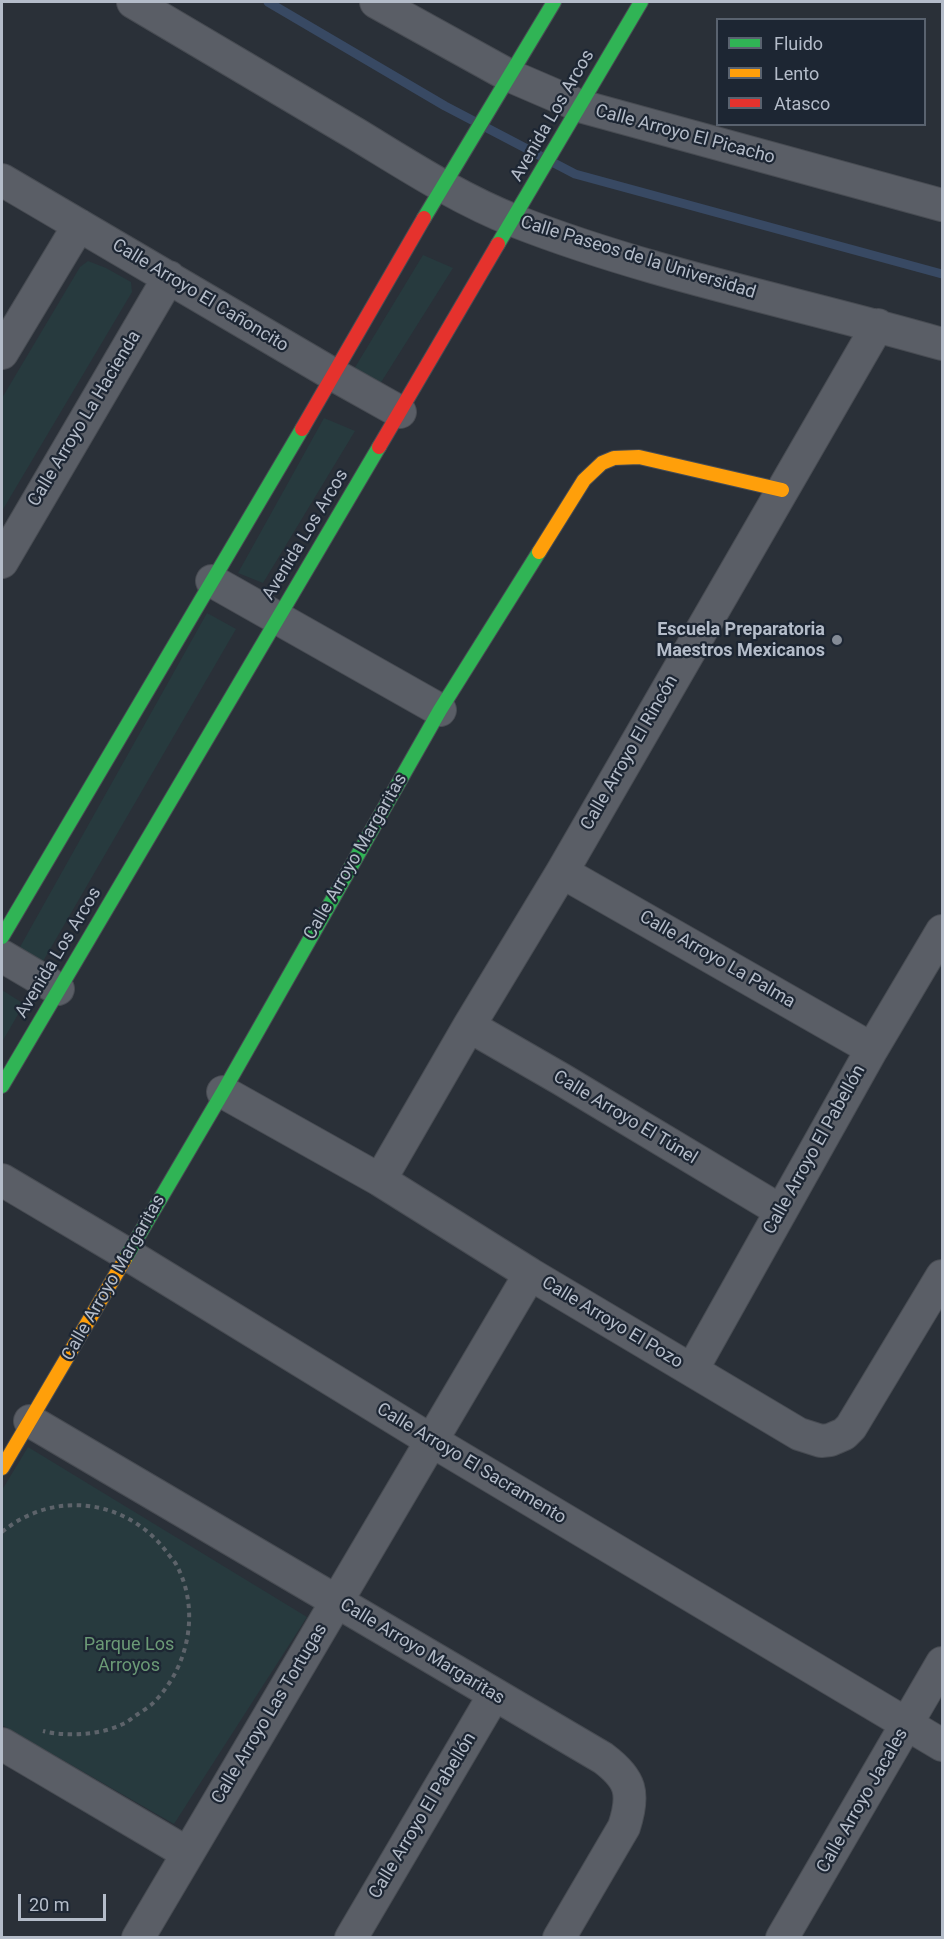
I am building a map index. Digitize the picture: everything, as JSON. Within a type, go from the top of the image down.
[{"type":"street","name":"Calle Paseos de la Universidad","points":[[133,2],[442,186],[513,220],[690,277],[878,325],[942,344]]},
{"type":"street","name":"Calle Arroyo El Picacho","points":[[376,2],[501,87],[574,117],[942,205]]},
{"type":"street","points":[[2,937],[334,375],[442,186],[554,2]]},
{"type":"street","name":"Avenida Los Arcos","points":[[2,1086],[641,2]]},
{"type":"street","name":"Calle Arroyo El Cañoncito","points":[[2,180],[400,412]]},
{"type":"street","points":[[2,353],[79,225]]},
{"type":"street","name":"Calle Arroyo La Hacienda","points":[[2,562],[169,277]]},
{"type":"street","name":"Calle Arroyo El Rincón","points":[[380,1180],[562,872],[878,325]]},
{"type":"street","name":"Calle Arroyo Margaritas","points":[[2,1468],[223,1092],[440,710],[594,467],[608,459],[624,456],[639,457],[782,490]]},
{"type":"street","points":[[212,581],[440,710]]},
{"type":"street","name":"Calle Arroyo La Palma","points":[[562,872],[873,1049]]},
{"type":"street","name":"Calle Arroyo El Pabellón","points":[[692,1370],[942,930]]},
{"type":"street","points":[[2,956],[58,989]]},
{"type":"street","name":"Calle Arroyo El Túnel","points":[[469,1026],[781,1211]]},
{"type":"street","name":"Calle Arroyo El Pozo","points":[[223,1092],[380,1180],[530,1274],[799,1434],[821,1442],[838,1438],[851,1427],[942,1276]]},
{"type":"street","name":"Calle Arroyo El Sacramento","points":[[2,1180],[432,1441],[942,1745]]},
{"type":"street","name":"Calle Arroyo Las Tortugas","points":[[138,1938],[530,1274]]},
{"type":"street","name":"Calle Arroyo Margaritas","points":[[30,1421],[615,1767],[624,1777],[630,1789],[629,1813],[624,1827],[559,1938]]},
{"type":"street","name":"Calle Arroyo Jacales","points":[[782,1938],[942,1664]]},
{"type":"street","name":"Calle Arroyo El Pabellón","points":[[351,1938],[494,1695]]},
{"type":"street","points":[[2,1744],[187,1853]]},
{"type":"path","points":[[2,1532],[17,1520],[52,1507],[88,1505],[124,1515],[155,1536],[177,1565],[189,1600],[189,1637],[186,1646],[177,1672],[155,1702],[123,1725],[85,1735],[45,1732],[36,1728]]},
{"type":"green space","points":[[423,255],[453,268],[380,384],[354,369]]},
{"type":"green space","points":[[88,261],[131,282],[132,292],[2,511],[2,398],[80,267]]},
{"type":"green space","points":[[324,418],[355,431],[263,583],[238,573]]},
{"type":"green space","points":[[207,613],[236,629],[42,963],[20,947]]},
{"type":"green space","points":[[2,990],[24,1004],[2,1042]]},
{"type":"green space","name":"Parque Los Arroyos","points":[[28,1447],[307,1617],[174,1824],[2,1725],[2,1490]]},
{"type":"waterway","points":[[268,2],[445,106],[575,174],[942,274]]},
{"type":"traffic: fast","points":[[424,218],[554,2]]},
{"type":"traffic: fast","points":[[498,244],[641,2]]},
{"type":"traffic: fast","points":[[2,937],[302,429]]},
{"type":"traffic: fast","points":[[2,1086],[379,447]]},
{"type":"traffic: fast","points":[[125,1259],[223,1092],[440,710],[539,552]]},
{"type":"traffic: slow","points":[[539,552],[584,480],[602,463],[614,458],[639,457],[782,490]]},
{"type":"traffic: slow","points":[[2,1468],[125,1259]]},
{"type":"traffic: jam","points":[[302,429],[424,218]]},
{"type":"traffic: jam","points":[[379,447],[498,244]]},
{"type":"place","name":"Escuela Preparatoria Maestros Mexicanos","points":[[837,640]]}]
